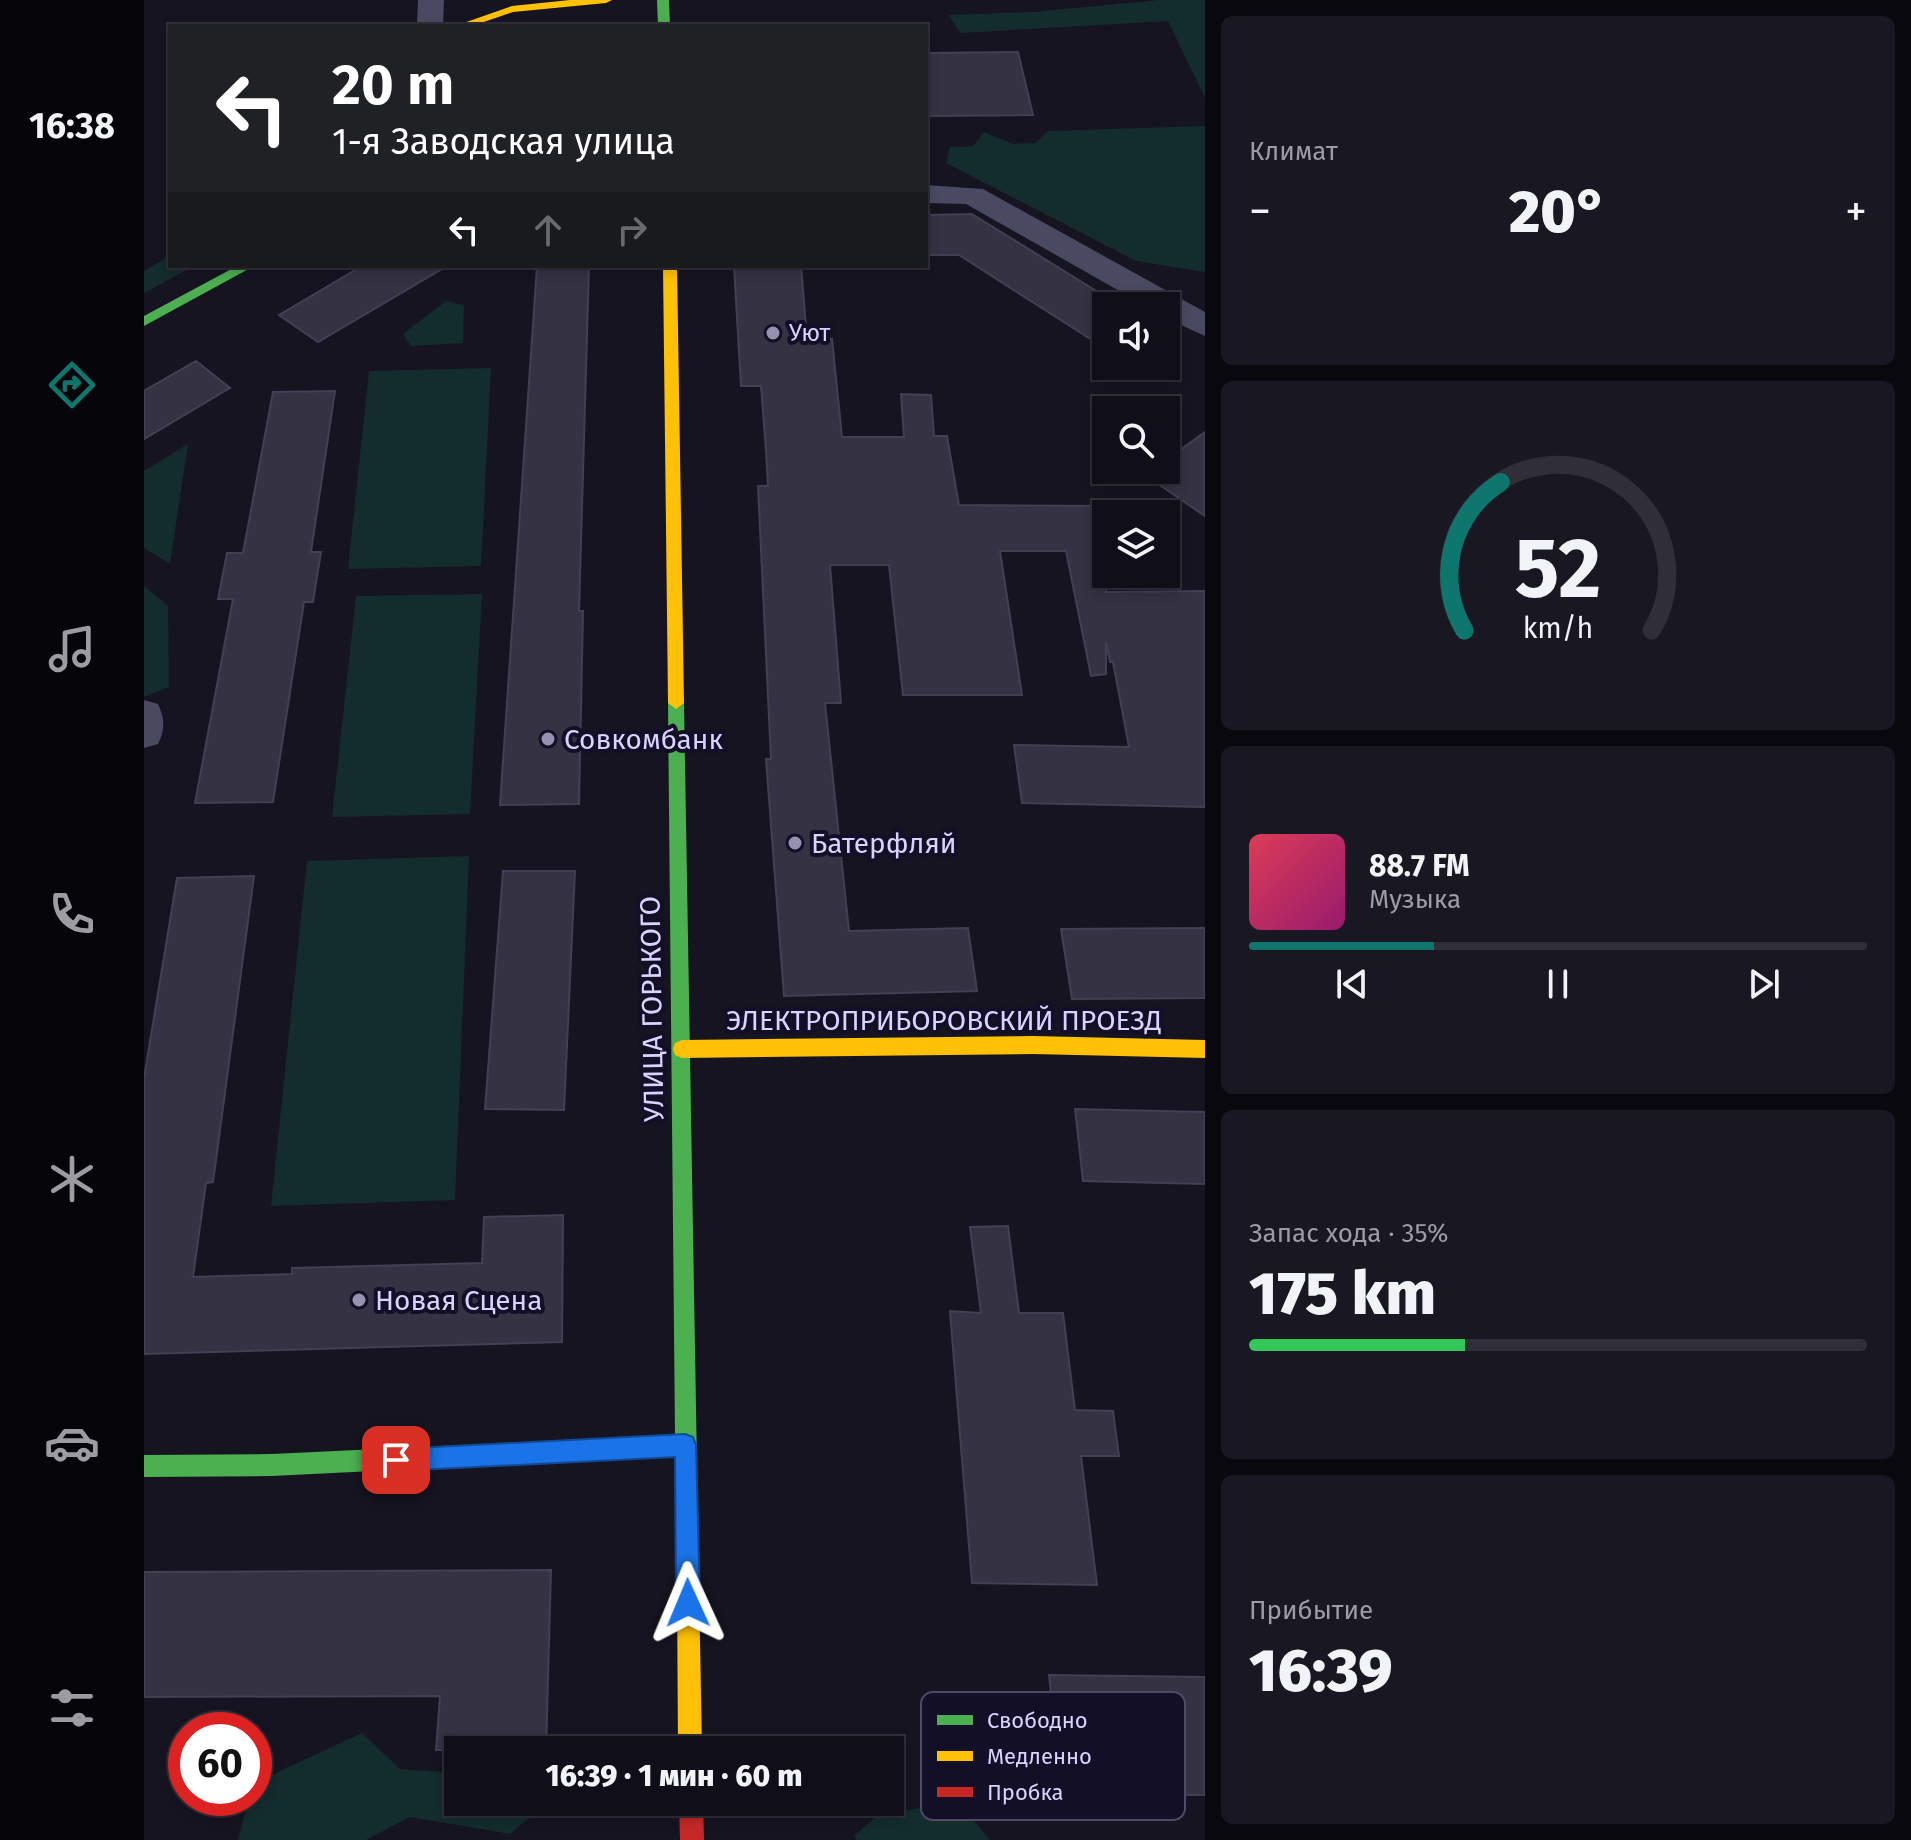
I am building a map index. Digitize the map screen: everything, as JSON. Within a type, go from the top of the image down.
[{"type":"main road","points":[[465,24],[477,17],[556,1],[606,0]]},
{"type":"main road","points":[[663,0],[664,24]]},
{"type":"main road","points":[[144,322],[243,268]]},
{"type":"main road","name":"УЛИЦА ГОРЬКОГО","points":[[670,268],[690,1736]]},
{"type":"main road","name":"ЭЛЕКТРОПРИБОРОВСКИЙ ПРОЕЗД","points":[[682,1049],[1033,1045],[1205,1049]]},
{"type":"main road","points":[[144,1466],[272,1465],[685,1445]]},
{"type":"main road","points":[[691,1816],[692,1840]]},
{"type":"street","points":[[430,24],[431,0]]},
{"type":"street","points":[[928,194],[972,195],[1205,326]]},
{"type":"street","points":[[144,715],[144,733]]},
{"type":"green space","points":[[1159,0],[1205,0],[1205,98],[1168,21],[960,33],[949,15],[1033,12]]},
{"type":"green space","points":[[1205,126],[1205,272],[1136,261],[946,163],[950,147],[973,146],[984,132],[1013,144],[1036,143],[1048,131]]},
{"type":"green space","points":[[168,257],[168,268],[190,268],[144,293],[144,271]]},
{"type":"green space","points":[[446,301],[464,305],[463,343],[411,346],[403,334]]},
{"type":"green space","points":[[491,368],[481,566],[348,569],[369,371]]},
{"type":"green space","points":[[188,444],[170,564],[144,548],[144,471]]},
{"type":"green space","points":[[144,586],[168,606],[169,687],[144,697]]},
{"type":"green space","points":[[482,594],[470,814],[332,817],[356,596]]},
{"type":"green space","points":[[469,856],[455,1200],[271,1206],[307,861]]},
{"type":"green space","points":[[362,1733],[400,1769],[444,1772],[444,1816],[531,1816],[510,1834],[410,1817],[366,1840],[238,1840],[244,1816],[272,1816],[272,1775]]},
{"type":"green space","points":[[921,1808],[921,1820],[973,1820],[990,1840],[856,1840],[855,1835],[877,1816],[904,1816],[904,1811]]},
{"type":"building","points":[[1018,52],[1033,115],[928,116],[928,53]]},
{"type":"building","points":[[972,214],[1098,292],[1092,292],[1092,340],[959,255],[928,255],[928,215]]},
{"type":"building","points":[[359,268],[444,268],[318,342],[279,315]]},
{"type":"building","points":[[537,268],[589,268],[579,611],[583,611],[579,804],[500,805]]},
{"type":"building","points":[[734,268],[801,268],[807,339],[832,339],[842,437],[904,437],[901,394],[931,395],[934,436],[947,436],[959,505],[1092,506],[1092,588],[1106,588],[1106,592],[1205,591],[1205,807],[1022,803],[1014,745],[1129,747],[1113,662],[1110,662],[1106,642],[1106,674],[1091,676],[1066,551],[1000,551],[1022,695],[903,695],[889,565],[830,565],[841,703],[825,703],[849,931],[968,928],[977,991],[784,996],[766,759],[771,759],[758,486],[768,486],[761,386],[741,386]]},
{"type":"building","points":[[196,361],[230,388],[144,439],[144,391]]},
{"type":"building","points":[[335,391],[311,552],[321,552],[313,602],[304,602],[273,802],[195,803],[233,599],[218,599],[227,553],[243,553],[273,392]]},
{"type":"building","points":[[1205,432],[1205,516],[1158,484],[1180,484],[1180,450]]},
{"type":"building","points":[[503,871],[575,871],[564,1110],[485,1109]]},
{"type":"building","points":[[254,876],[213,1182],[206,1183],[193,1277],[292,1274],[292,1268],[482,1263],[484,1217],[563,1215],[562,1342],[144,1354],[144,1078],[177,878]]},
{"type":"building","points":[[1205,928],[1205,998],[1072,999],[1061,929]]},
{"type":"building","points":[[1075,1109],[1205,1112],[1205,1184],[1083,1181]]},
{"type":"building","points":[[1008,1226],[1019,1313],[1063,1313],[1075,1410],[1113,1411],[1119,1456],[1081,1456],[1097,1585],[972,1583],[950,1311],[981,1313],[970,1227]]},
{"type":"building","points":[[551,1570],[546,1736],[444,1736],[444,1750],[436,1750],[440,1696],[144,1697],[144,1572]]},
{"type":"building","points":[[1049,1675],[1205,1677],[1205,1795],[1185,1795],[1185,1692],[1051,1692]]},
{"type":"traffic: fast","points":[[663,0],[664,24]]},
{"type":"traffic: fast","points":[[144,322],[243,268]]},
{"type":"traffic: fast","points":[[676,703],[688,1584]]},
{"type":"traffic: fast","points":[[144,1466],[272,1465],[685,1445]]},
{"type":"traffic: slow","points":[[467,24],[512,9],[606,0]]},
{"type":"traffic: slow","points":[[670,268],[676,703]]},
{"type":"traffic: slow","points":[[682,1049],[1033,1045],[1205,1049]]},
{"type":"traffic: slow","points":[[688,1584],[690,1736]]},
{"type":"traffic: jam","points":[[691,1816],[692,1840]]},
{"type":"place","name":"Уют","points":[[773,333]]},
{"type":"place","name":"Совкомбанк","points":[[548,739]]},
{"type":"place","name":"Батерфляй","points":[[795,843]]},
{"type":"place","name":"Новая Сцена","points":[[359,1300]]},
{"type":"route","points":[[396,1460],[685,1445],[688,1603]]}]
